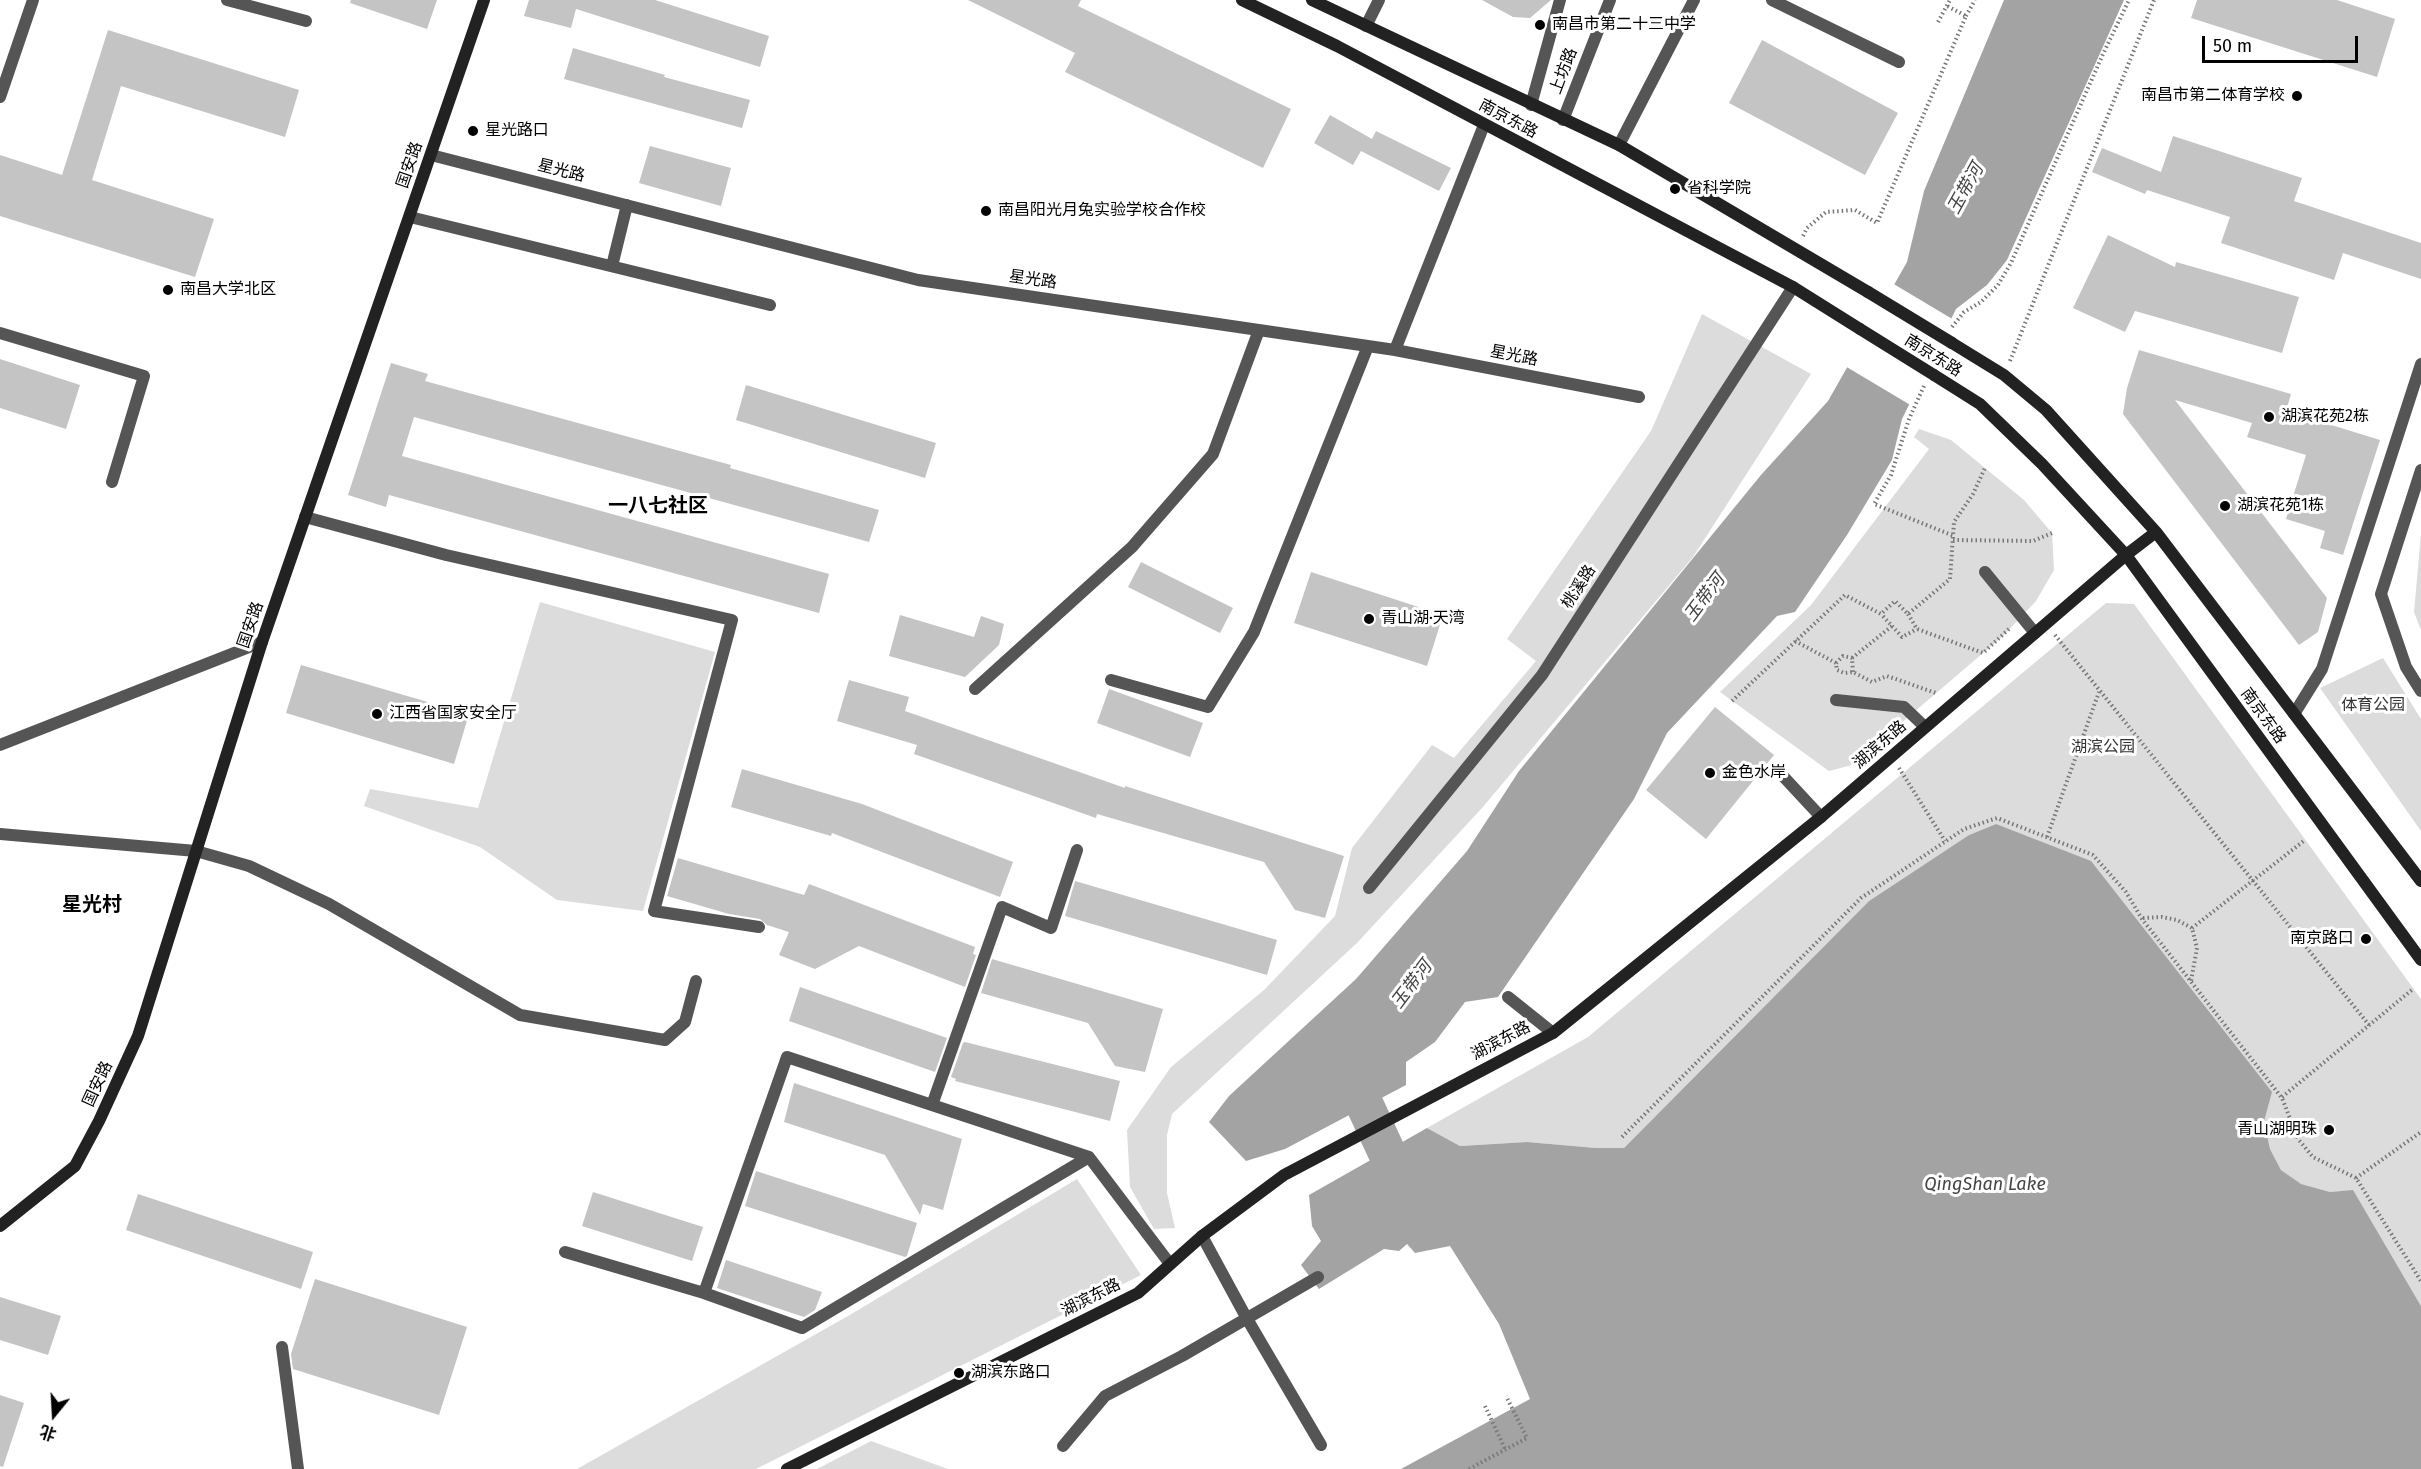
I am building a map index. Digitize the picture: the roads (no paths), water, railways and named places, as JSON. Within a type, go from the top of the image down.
[{"type":"street","points":[[0,97],[33,0]]},
{"type":"street","points":[[227,0],[306,21]]},
{"type":"street","name":"国安路","points":[[0,1226],[75,1166],[99,1121],[138,1036],[262,642],[484,0]]},
{"type":"street","name":"南京东路","points":[[1242,0],[1337,46],[1793,287],[1931,376],[1980,404],[2042,464],[2126,555],[2421,960]]},
{"type":"street","name":"南京东路","points":[[1312,0],[1619,145],[1798,249],[2004,375],[2046,410],[2156,532],[2421,881]]},
{"type":"street","points":[[1366,26],[1379,0]]},
{"type":"street","points":[[1531,105],[1560,0]]},
{"type":"street","name":"上坊路","points":[[1563,120],[1610,0]]},
{"type":"street","points":[[1619,145],[1694,0]]},
{"type":"street","points":[[1773,0],[1899,62]]},
{"type":"street","points":[[1395,350],[1484,125]]},
{"type":"street","name":"星光路","points":[[431,155],[918,280],[1395,350],[1639,397]]},
{"type":"street","points":[[612,266],[627,205]]},
{"type":"street","points":[[410,217],[770,305]]},
{"type":"street","name":"桃溪路","points":[[1369,888],[1542,675],[1793,287]]},
{"type":"street","points":[[975,689],[1132,548],[1213,454],[1259,330]]},
{"type":"street","points":[[0,333],[144,376],[112,482]]},
{"type":"street","points":[[1111,680],[1208,707],[1254,632],[1368,346]]},
{"type":"street","points":[[2294,714],[2322,669],[2421,364]]},
{"type":"street","points":[[2421,470],[2381,594],[2406,667],[2421,691]]},
{"type":"street","points":[[305,517],[446,555],[732,620],[654,911],[759,927]]},
{"type":"street","name":"湖滨东路","points":[[787,1469],[1138,1293],[1202,1236],[1284,1174],[1553,1033],[1821,817],[2046,623],[2156,532]]},
{"type":"street","points":[[1985,572],[2035,633]]},
{"type":"street","points":[[0,745],[262,642]]},
{"type":"street","points":[[1836,700],[1904,707],[1925,727]]},
{"type":"street","points":[[1782,775],[1821,817]]},
{"type":"street","points":[[0,834],[196,851],[249,866],[328,904],[520,1015],[665,1040],[685,1022],[696,981]]},
{"type":"street","points":[[932,1105],[1002,907],[1051,928],[1077,850]]},
{"type":"street","points":[[1508,997],[1553,1033]]},
{"type":"street","points":[[704,1293],[787,1057],[1089,1157],[1170,1264]]},
{"type":"street","points":[[565,1252],[704,1293],[802,1328],[1089,1157]]},
{"type":"street","points":[[1202,1236],[1246,1317],[1321,1444]]},
{"type":"street","points":[[1063,1446],[1105,1396],[1182,1356],[1318,1277]]},
{"type":"street","points":[[282,1347],[298,1469]]},
{"type":"water","points":[[2004,0],[2124,0],[2007,260],[1987,285],[1956,309],[1902,419],[1892,460],[1847,535],[1795,612],[1777,616],[1667,733],[1634,799],[1498,997],[1465,1002],[1435,1042],[1406,1062],[1406,1085],[1285,1149],[1246,1161],[1209,1122],[1229,1096],[1356,979],[1467,851],[1519,771],[1761,475],[1828,401],[1907,262],[1924,191]]},
{"type":"water","name":"QingShan Lake","points":[[1996,824],[2091,861],[2272,1092],[2264,1121],[2270,1149],[2281,1170],[2301,1184],[2330,1192],[2353,1190],[2421,1306],[2421,1469],[1401,1469],[1530,1399],[1499,1324],[1450,1246],[1415,1253],[1407,1244],[1399,1251],[1384,1249],[1319,1289],[1301,1265],[1321,1241],[1312,1226],[1309,1195],[1427,1128],[1460,1146],[1527,1142],[1624,1148],[1869,901],[1969,835]]},
{"type":"waterway","name":"玉带河","points":[[1355,1061],[1348,1069],[1395,1170]]},
{"type":"place","name":"南昌市第二十三中学","points":[[1540,25]]},
{"type":"place","name":"南昌市第二体育学校","points":[[2297,96]]},
{"type":"place","name":"星光路口","points":[[473,131]]},
{"type":"place","name":"省科学院","points":[[1675,189]]},
{"type":"place","name":"南昌阳光月兔实验学校合作校","points":[[986,211]]},
{"type":"place","name":"南昌大学北区","points":[[168,290]]},
{"type":"place","name":"湖滨花苑2栋","points":[[2269,417]]},
{"type":"place","name":"湖滨花苑1栋","points":[[2225,506]]},
{"type":"place","name":"青山湖·天湾","points":[[1369,619]]},
{"type":"place","name":"江西省国家安全厅","points":[[377,714]]},
{"type":"place","name":"金色水岸","points":[[1710,773]]},
{"type":"place","name":"南京路口","points":[[2366,939]]},
{"type":"place","name":"青山湖明珠","points":[[2329,1130]]},
{"type":"place","name":"湖滨东路口","points":[[959,1373]]},
{"type":"district","name":"一八七社区","points":[[658,506]]},
{"type":"district","name":"星光村","points":[[92,905]]},
{"type":"park label","name":"体育公园","points":[[2373,706]]},
{"type":"park label","name":"湖滨公园","points":[[2103,748]]}]
